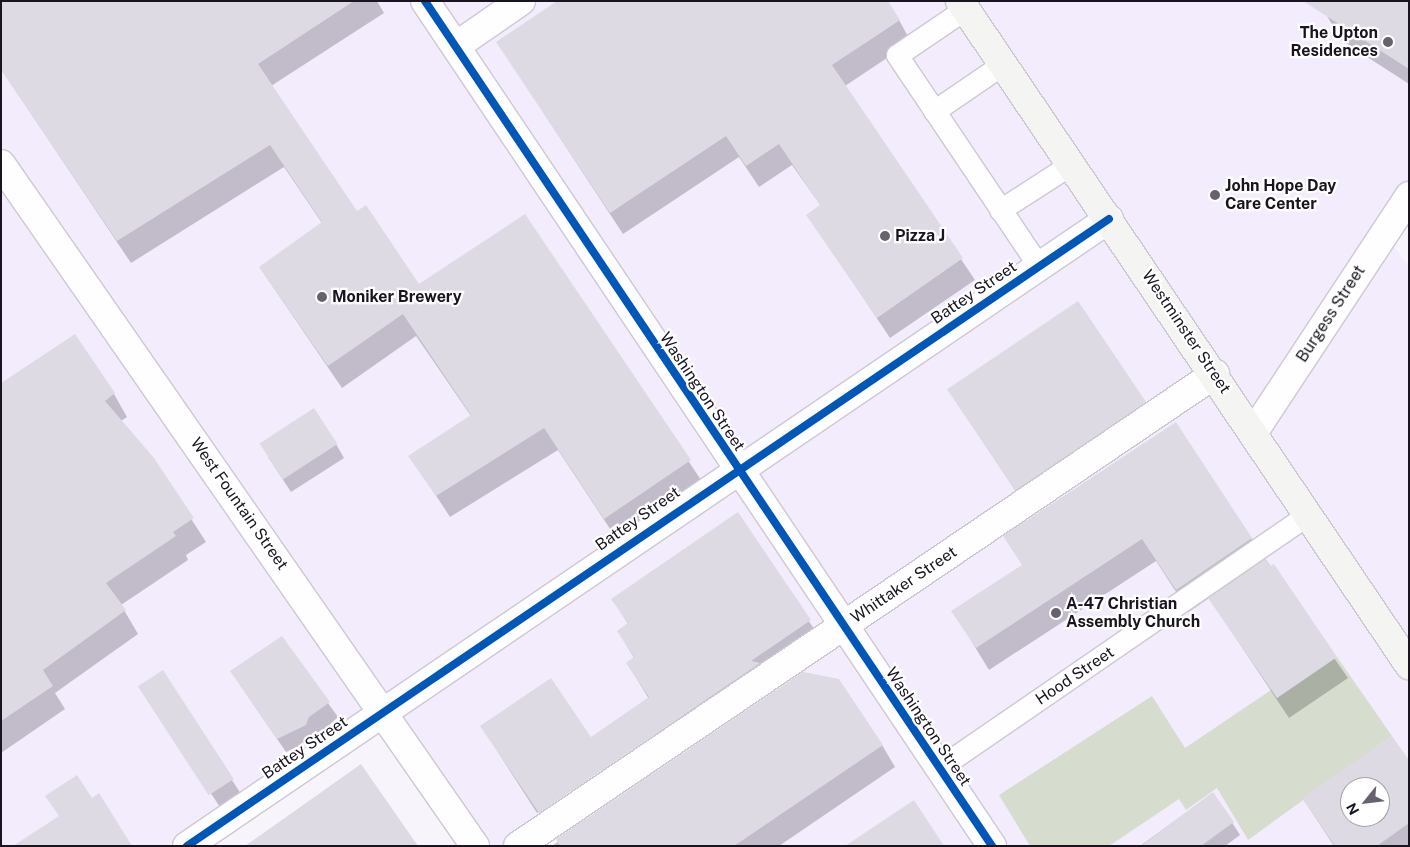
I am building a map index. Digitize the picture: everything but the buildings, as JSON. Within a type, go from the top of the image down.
[{"type":"main road","name":"Westminster Street","points":[[962,5],[1215,374],[1409,665]]},
{"type":"street","name":"Washington Street","points":[[425,1],[736,469],[992,846]]},
{"type":"street","points":[[456,46],[521,1]]},
{"type":"street","name":"West Fountain Street","points":[[1,164],[384,711],[475,846]]},
{"type":"street","name":"Burgess Street","points":[[1253,433],[1409,196]]},
{"type":"street","name":"Battey Street","points":[[186,846],[736,469],[1109,219]]},
{"type":"street","name":"Whittaker Street","points":[[518,846],[1215,374]]},
{"type":"lane","points":[[962,5],[897,55],[1039,266]]},
{"type":"lane","points":[[934,112],[1003,64]]},
{"type":"lane","points":[[1000,210],[1071,164]]},
{"type":"lane","name":"Hood Street","points":[[939,768],[1308,514]]},
{"type":"shaded area","points":[[1,1],[1409,1],[1409,189],[1393,245],[1409,267],[1409,846],[714,846],[758,814],[707,733],[542,846],[490,846],[400,717],[192,846],[1,846]]},
{"type":"shaded area","points":[[1337,657],[1392,736],[1248,840],[1217,788],[1186,810],[1179,799],[1109,846],[1030,846],[999,795],[1152,696],[1185,748],[1271,690],[1277,698]]},
{"type":"cycle path","points":[[425,1],[992,846]]},
{"type":"cycle path","points":[[187,846],[1109,219]]},
{"type":"place","name":"The Upton Residences","points":[[1388,42]]},
{"type":"place","name":"John Hope Day Care Center","points":[[1215,195]]},
{"type":"place","name":"Pizza J","points":[[885,236]]},
{"type":"place","name":"Moniker Brewery","points":[[322,297]]},
{"type":"place","name":"A-47 Christian Assembly Church","points":[[1056,613]]}]
